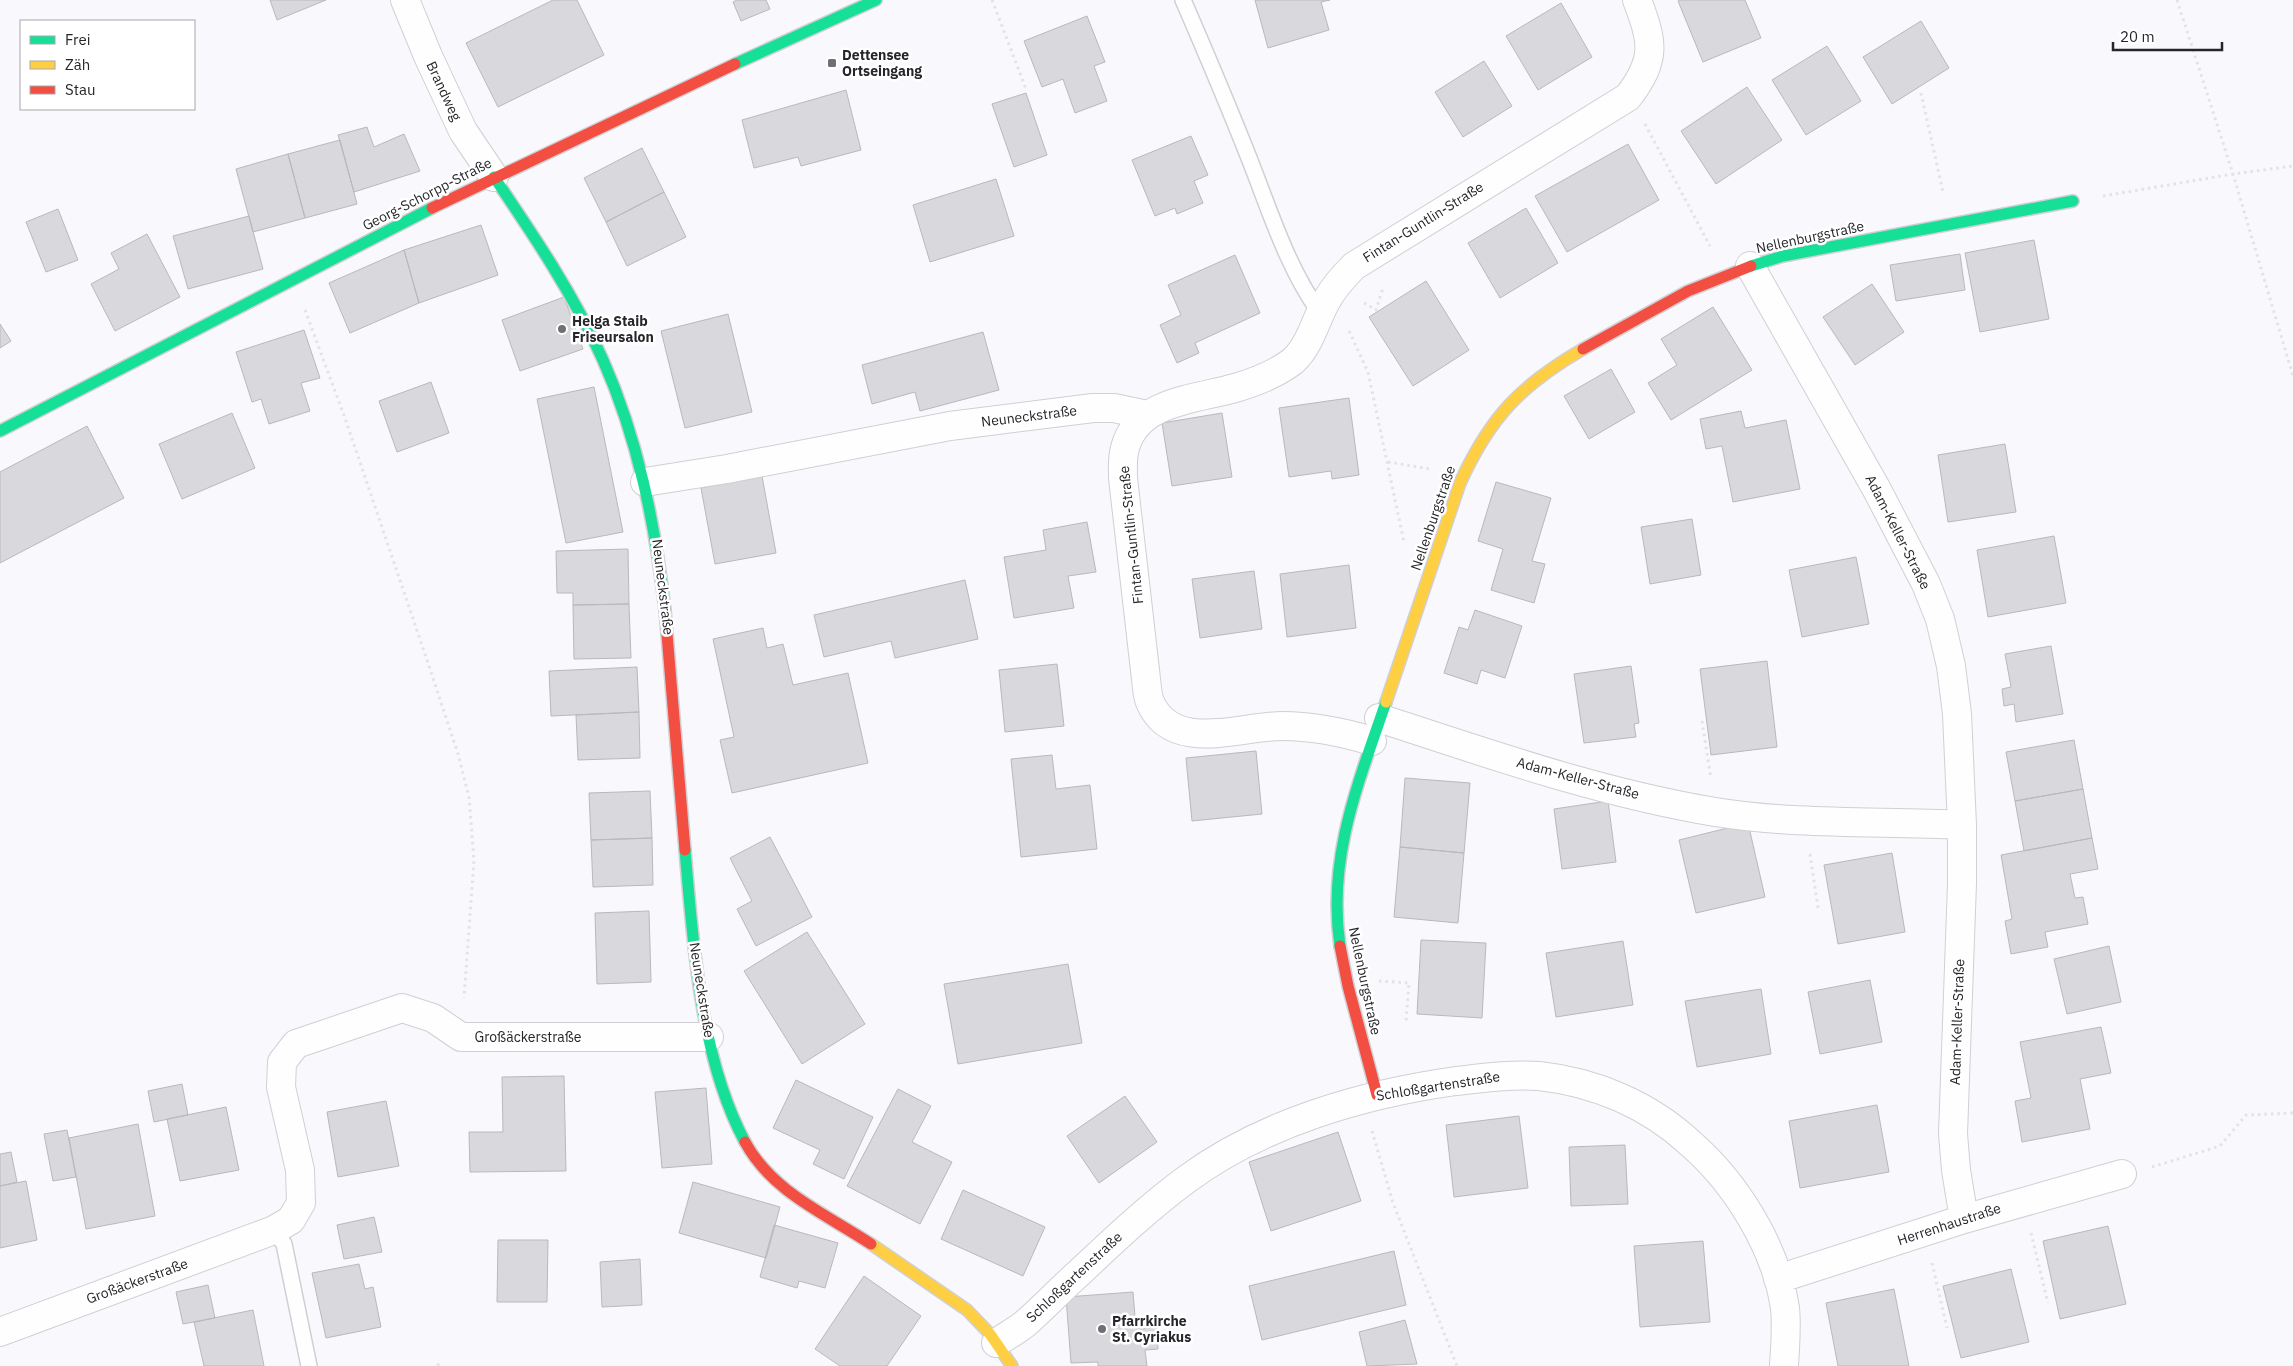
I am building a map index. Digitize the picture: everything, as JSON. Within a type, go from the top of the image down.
[{"type":"street","name":"Brandweg","points":[[405,0],[428,56],[463,131],[494,177]]},
{"type":"street","name":"Georg-Schorpp-Straße","points":[[0,431],[494,177],[679,88],[876,0]]},
{"type":"street","name":"Fintan-Guntlin-Straße","points":[[1376,729],[1280,726],[1193,734],[1174,728],[1160,718],[1150,701],[1146,679],[1123,478],[1125,447],[1134,429],[1147,415],[1164,406],[1236,388],[1280,370],[1295,358],[1308,340],[1324,306],[1349,271],[1370,254],[1628,96],[1646,68],[1650,53],[1645,21],[1636,0]]},
{"type":"street","name":"Neuneckstraße","points":[[494,177],[548,257],[603,359],[634,439],[645,482],[659,550],[665,595],[683,832],[693,930],[709,1037],[718,1074],[730,1110],[744,1140],[764,1169],[784,1190],[805,1206],[833,1220],[948,1295],[976,1318],[1012,1366]]},
{"type":"street","name":"Nellenburgstraße","points":[[1370,1097],[1347,980],[1337,915],[1337,876],[1342,843],[1351,804],[1463,475],[1473,454],[1510,403],[1528,385],[1552,367],[1688,291],[1750,266],[1783,256],[1829,246],[2073,201]]},
{"type":"street","name":"Adam-Keller-Straße","points":[[1750,266],[1880,496],[1926,584],[1940,619],[1951,666],[1957,714],[1962,825],[1962,902],[1954,1134],[1956,1170],[1964,1218]]},
{"type":"street","name":"Neuneckstraße","points":[[645,482],[727,469],[950,426],[1093,408],[1114,408],[1147,415]]},
{"type":"street","name":"Adam-Keller-Straße","points":[[1376,729],[1716,812],[1805,819],[1962,825]]},
{"type":"street","name":"Großäckerstraße","points":[[0,1332],[274,1230],[291,1220],[301,1203],[300,1170],[281,1087],[282,1062],[296,1044],[402,1008],[433,1018],[461,1037],[709,1037]]},
{"type":"street","name":"Schloßgartenstraße","points":[[996,1343],[1026,1324],[1118,1236],[1189,1178],[1228,1153],[1324,1110],[1370,1097],[1471,1080],[1506,1076],[1538,1076],[1569,1081],[1599,1090],[1653,1114],[1676,1130],[1699,1150],[1722,1176],[1754,1225],[1778,1279],[1785,1309],[1784,1366]]},
{"type":"street","name":"Herrenhaustraße","points":[[1778,1279],[1964,1218],[2122,1174]]},
{"type":"lane","points":[[1184,0],[1230,108],[1290,261],[1302,286],[1324,306]]},
{"type":"lane","points":[[274,1230],[284,1244],[310,1366]]},
{"type":"path","points":[[992,0],[1026,89]]},
{"type":"path","points":[[2177,0],[2233,174],[2293,376]]},
{"type":"path","points":[[1920,93],[1950,225]]},
{"type":"path","points":[[1628,96],[1725,276]]},
{"type":"path","points":[[2073,201],[2233,174],[2293,166]]},
{"type":"path","points":[[293,279],[345,418],[428,662],[458,754],[469,797],[474,860],[461,1037]]},
{"type":"path","points":[[1324,306],[1353,339],[1368,372],[1408,558],[1427,580]]},
{"type":"path","points":[[1388,462],[1463,475]]},
{"type":"path","points":[[1702,721],[1716,812]]},
{"type":"path","points":[[1805,819],[1818,908]]},
{"type":"path","points":[[1347,980],[1408,983],[1406,1022]]},
{"type":"path","points":[[1370,1097],[1393,1203],[1457,1366]]},
{"type":"path","points":[[2122,1174],[2188,1157],[2220,1146],[2246,1115],[2293,1113]]},
{"type":"path","points":[[2023,1201],[2048,1303]]},
{"type":"path","points":[[1926,1231],[1947,1328]]},
{"type":"path","points":[[438,1360],[438,1366]]},
{"type":"building","points":[[270,0],[326,0],[277,20]]},
{"type":"building","points":[[553,0],[577,0],[604,55],[498,107],[466,43]]},
{"type":"building","points":[[737,0],[766,0],[770,9],[741,21],[733,2]]},
{"type":"building","points":[[1255,0],[1330,0],[1321,2],[1329,30],[1268,48]]},
{"type":"building","points":[[1745,0],[1761,38],[1703,62],[1678,1]]},
{"type":"building","points":[[1561,3],[1592,57],[1538,90],[1506,36]]},
{"type":"building","points":[[1087,16],[1105,62],[1094,66],[1107,101],[1075,113],[1063,79],[1042,87],[1024,41]]},
{"type":"building","points":[[1921,21],[1949,68],[1892,104],[1863,57]]},
{"type":"building","points":[[1827,46],[1861,101],[1806,135],[1772,80]]},
{"type":"building","points":[[1484,61],[1512,106],[1463,137],[1435,92]]},
{"type":"building","points":[[1747,87],[1782,140],[1716,184],[1681,131]]},
{"type":"building","points":[[846,90],[861,150],[801,166],[798,157],[754,168],[742,120]]},
{"type":"building","points":[[1026,93],[1047,155],[1014,167],[992,104]]},
{"type":"building","points":[[367,127],[374,147],[404,134],[420,171],[354,192],[338,135]]},
{"type":"building","points":[[1191,136],[1208,175],[1194,181],[1203,203],[1177,214],[1175,208],[1155,216],[1132,160]]},
{"type":"building","points":[[340,140],[357,204],[305,218],[288,154]]},
{"type":"building","points":[[1628,144],[1659,200],[1567,252],[1535,196]]},
{"type":"building","points":[[642,148],[664,192],[606,222],[584,178]]},
{"type":"building","points":[[288,154],[305,218],[253,232],[236,169]]},
{"type":"building","points":[[996,179],[1014,236],[930,262],[913,205]]},
{"type":"building","points":[[664,192],[686,237],[627,266],[606,222]]},
{"type":"building","points":[[1526,208],[1558,263],[1500,298],[1468,243]]},
{"type":"building","points":[[58,209],[78,260],[46,272],[26,222]]},
{"type":"building","points":[[249,216],[263,269],[188,289],[173,236]]},
{"type":"building","points":[[481,225],[498,275],[419,303],[404,250]]},
{"type":"building","points":[[147,234],[180,297],[115,331],[91,284],[119,269],[111,253]]},
{"type":"building","points":[[2034,240],[2049,319],[1980,332],[1965,253]]},
{"type":"building","points":[[404,250],[419,303],[350,333],[329,283]]},
{"type":"building","points":[[1960,254],[1965,290],[1896,301],[1890,265]]},
{"type":"building","points":[[1235,255],[1260,313],[1195,343],[1199,353],[1177,363],[1160,325],[1181,315],[1168,285]]},
{"type":"building","points":[[1426,281],[1469,350],[1413,386],[1369,317]]},
{"type":"building","points":[[1872,284],[1904,332],[1855,365],[1823,317]]},
{"type":"building","points":[[564,297],[583,349],[520,371],[502,320]]},
{"type":"building","points":[[1713,307],[1752,370],[1671,420],[1648,383],[1677,365],[1661,339]]},
{"type":"building","points":[[728,314],[752,412],[685,428],[661,331]]},
{"type":"building","points":[[0,324],[11,341],[0,348]]},
{"type":"building","points":[[304,330],[320,378],[301,383],[310,411],[269,424],[261,399],[252,402],[236,352]]},
{"type":"building","points":[[983,332],[999,390],[920,411],[915,392],[872,404],[862,365]]},
{"type":"building","points":[[1611,369],[1635,412],[1589,439],[1564,396]]},
{"type":"building","points":[[431,382],[449,433],[397,452],[379,401]]},
{"type":"building","points":[[594,387],[623,532],[566,543],[537,399]]},
{"type":"building","points":[[1349,398],[1359,475],[1332,479],[1331,471],[1289,477],[1279,408]]},
{"type":"building","points":[[1741,411],[1745,428],[1786,420],[1800,489],[1733,502],[1722,446],[1706,449],[1700,419]]},
{"type":"building","points":[[232,413],[255,468],[182,499],[159,444]]},
{"type":"building","points":[[1222,413],[1232,477],[1172,486],[1162,423]]},
{"type":"building","points":[[87,426],[124,498],[0,563],[0,472]]},
{"type":"building","points":[[2005,444],[2016,512],[1948,522],[1938,455]]},
{"type":"building","points":[[762,476],[776,553],[715,564],[701,488]]},
{"type":"building","points":[[1496,482],[1551,498],[1532,561],[1545,564],[1534,603],[1491,590],[1503,549],[1478,541]]},
{"type":"building","points":[[1692,519],[1701,575],[1650,584],[1641,527]]},
{"type":"building","points":[[1087,522],[1096,572],[1068,576],[1074,608],[1014,618],[1004,557],[1046,550],[1043,530]]},
{"type":"building","points":[[2054,536],[2066,603],[1988,617],[1977,550]]},
{"type":"building","points":[[628,549],[629,604],[573,605],[573,593],[557,593],[556,551]]},
{"type":"building","points":[[1856,557],[1869,624],[1802,637],[1789,570]]},
{"type":"building","points":[[1349,565],[1356,628],[1287,637],[1280,574]]},
{"type":"building","points":[[1254,571],[1262,629],[1200,638],[1192,579]]},
{"type":"building","points":[[965,580],[978,639],[895,658],[891,641],[824,657],[814,615]]},
{"type":"building","points":[[629,604],[631,658],[574,659],[573,605]]},
{"type":"building","points":[[1475,610],[1522,626],[1505,678],[1481,670],[1477,684],[1444,673],[1459,627],[1468,630]]},
{"type":"building","points":[[763,628],[767,648],[783,644],[793,685],[848,673],[868,763],[732,793],[720,740],[734,737],[713,639]]},
{"type":"building","points":[[2051,646],[2063,714],[2016,722],[2014,704],[2004,706],[2002,689],[2011,687],[2005,654]]},
{"type":"building","points":[[1767,661],[1777,747],[1711,755],[1700,669]]},
{"type":"building","points":[[1057,664],[1064,726],[1005,732],[999,670]]},
{"type":"building","points":[[1631,666],[1639,723],[1634,724],[1636,737],[1584,743],[1574,674]]},
{"type":"building","points":[[637,667],[639,712],[551,716],[549,671]]},
{"type":"building","points":[[639,712],[640,758],[578,760],[576,715]]},
{"type":"building","points":[[2074,740],[2083,789],[2015,801],[2006,752]]},
{"type":"building","points":[[1256,751],[1262,814],[1192,821],[1186,758]]},
{"type":"building","points":[[1052,755],[1056,789],[1090,785],[1097,849],[1021,857],[1011,759]]},
{"type":"building","points":[[1405,778],[1470,783],[1464,853],[1400,847]]},
{"type":"building","points":[[2083,789],[2092,838],[2024,851],[2015,801]]},
{"type":"building","points":[[650,791],[652,838],[591,840],[589,793]]},
{"type":"building","points":[[1608,801],[1616,862],[1562,869],[1554,809]]},
{"type":"building","points":[[1748,823],[1765,897],[1696,913],[1679,840]]},
{"type":"building","points":[[770,837],[812,917],[756,946],[737,909],[752,901],[730,858]]},
{"type":"building","points":[[652,838],[653,885],[593,887],[591,840]]},
{"type":"building","points":[[2092,838],[2098,869],[2070,874],[2075,898],[2083,897],[2088,924],[2045,932],[2048,947],[2011,954],[2005,921],[2012,919],[2001,855]]},
{"type":"building","points":[[1400,847],[1464,853],[1458,923],[1394,917]]},
{"type":"building","points":[[1892,853],[1905,932],[1838,944],[1824,865]]},
{"type":"building","points":[[649,911],[651,982],[597,984],[595,913]]},
{"type":"building","points":[[807,932],[865,1024],[802,1064],[744,971]]},
{"type":"building","points":[[1421,940],[1486,943],[1482,1018],[1417,1014]]},
{"type":"building","points":[[1623,941],[1633,1005],[1556,1017],[1546,953]]},
{"type":"building","points":[[2109,946],[2121,1002],[2067,1014],[2054,959]]},
{"type":"building","points":[[1068,964],[1082,1043],[958,1064],[944,984]]},
{"type":"building","points":[[1870,980],[1882,1042],[1820,1054],[1808,992]]},
{"type":"building","points":[[1761,989],[1771,1054],[1697,1067],[1685,1001]]},
{"type":"building","points":[[2101,1027],[2111,1073],[2080,1079],[2090,1129],[2022,1142],[2015,1101],[2031,1098],[2020,1042]]},
{"type":"building","points":[[564,1076],[566,1171],[470,1172],[469,1132],[503,1132],[502,1077]]},
{"type":"building","points":[[796,1080],[873,1117],[844,1179],[813,1164],[820,1150],[773,1128]]},
{"type":"building","points":[[182,1084],[188,1115],[154,1122],[148,1091]]},
{"type":"building","points":[[706,1088],[712,1164],[662,1168],[655,1092]]},
{"type":"building","points":[[898,1089],[931,1106],[912,1142],[952,1162],[920,1224],[847,1186]]},
{"type":"building","points":[[1125,1096],[1157,1142],[1099,1183],[1067,1136]]},
{"type":"building","points":[[386,1101],[399,1166],[338,1177],[327,1112]]},
{"type":"building","points":[[1877,1105],[1889,1172],[1800,1188],[1789,1121]]},
{"type":"building","points":[[226,1107],[239,1170],[180,1181],[167,1119]]},
{"type":"building","points":[[1519,1116],[1528,1188],[1454,1197],[1446,1125]]},
{"type":"building","points":[[138,1124],[155,1216],[86,1229],[69,1138]]},
{"type":"building","points":[[67,1130],[76,1177],[53,1181],[44,1134]]},
{"type":"building","points":[[1338,1132],[1361,1201],[1271,1231],[1249,1162]]},
{"type":"building","points":[[1625,1145],[1628,1204],[1571,1206],[1569,1147]]},
{"type":"building","points":[[11,1152],[17,1182],[0,1186],[0,1154]]},
{"type":"building","points":[[26,1181],[37,1240],[0,1248],[0,1186]]},
{"type":"building","points":[[693,1182],[780,1207],[766,1258],[679,1233]]},
{"type":"building","points":[[963,1190],[1045,1227],[1023,1276],[941,1239]]},
{"type":"building","points":[[374,1217],[382,1252],[344,1259],[337,1225]]},
{"type":"building","points":[[774,1225],[838,1243],[825,1288],[799,1281],[797,1288],[760,1277]]},
{"type":"building","points":[[2108,1226],[2126,1304],[2060,1319],[2043,1241]]},
{"type":"building","points":[[498,1240],[548,1240],[547,1302],[497,1302]]},
{"type":"building","points":[[1703,1241],[1710,1322],[1640,1327],[1634,1246]]},
{"type":"building","points":[[1394,1251],[1406,1305],[1262,1340],[1249,1286]]},
{"type":"building","points":[[640,1259],[642,1305],[602,1307],[600,1262]]},
{"type":"building","points":[[359,1264],[365,1289],[373,1287],[381,1327],[326,1338],[312,1273]]},
{"type":"building","points":[[2011,1269],[2029,1342],[1961,1358],[1943,1286]]},
{"type":"building","points":[[864,1276],[921,1316],[887,1366],[840,1366],[815,1349]]},
{"type":"building","points":[[208,1285],[215,1318],[183,1324],[176,1292]]},
{"type":"building","points":[[1894,1289],[1909,1366],[1838,1366],[1826,1303]]},
{"type":"building","name":"Pfarrkirche St. Cyriakus","points":[[1133,1292],[1136,1329],[1157,1328],[1158,1349],[1145,1350],[1147,1366],[1098,1366],[1098,1362],[1071,1363],[1066,1297]]},
{"type":"building","points":[[253,1310],[264,1366],[204,1366],[194,1322]]},
{"type":"building","points":[[1405,1320],[1417,1364],[1367,1366],[1359,1332]]},
{"type":"traffic: fast","points":[[735,64],[876,0]]},
{"type":"traffic: fast","points":[[494,177],[566,289],[592,336],[615,390],[626,420],[643,482],[656,546],[665,610]]},
{"type":"traffic: fast","points":[[1751,266],[1783,256],[2073,201]]},
{"type":"traffic: fast","points":[[0,431],[432,208]]},
{"type":"traffic: fast","points":[[1340,946],[1337,914],[1341,852],[1356,792],[1386,702]]},
{"type":"traffic: fast","points":[[685,850],[691,923],[708,1037],[730,1109],[745,1142]]},
{"type":"traffic: slow","points":[[1386,702],[1460,483],[1471,460],[1496,421],[1525,390],[1561,362],[1583,349]]},
{"type":"traffic: slow","points":[[871,1244],[967,1310],[990,1334],[1012,1366]]},
{"type":"traffic: jam","points":[[432,208],[735,64]]},
{"type":"traffic: jam","points":[[1583,349],[1688,291],[1751,266]]},
{"type":"traffic: jam","points":[[665,610],[685,850]]},
{"type":"traffic: jam","points":[[1340,946],[1348,986],[1377,1095]]},
{"type":"traffic: jam","points":[[745,1142],[756,1160],[785,1188],[818,1212],[871,1244]]},
{"type":"place","name":"Dettensee Ortseingang","points":[[832,63]]},
{"type":"place","name":"Helga Staib Friseursalon","points":[[562,329]]},
{"type":"place","name":"Pfarrkirche St. Cyriakus","points":[[1102,1329]]}]
